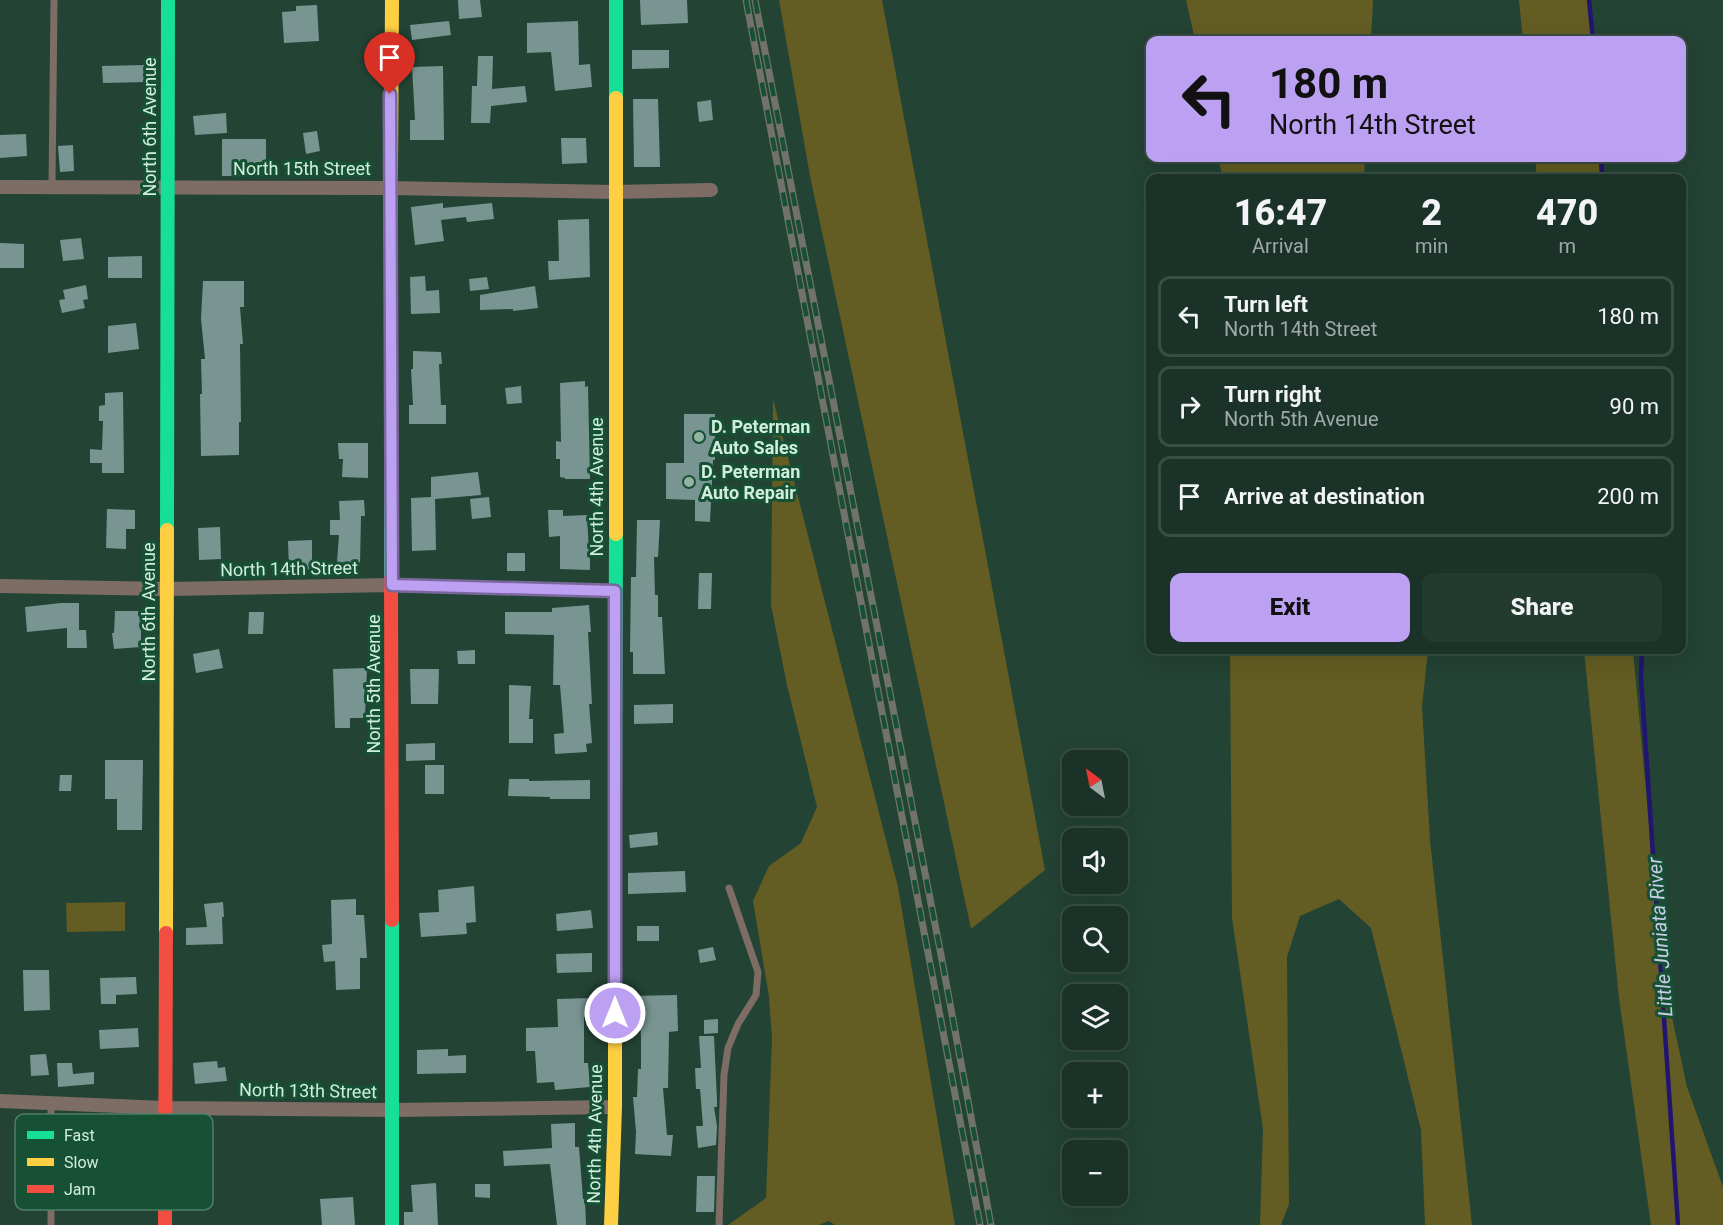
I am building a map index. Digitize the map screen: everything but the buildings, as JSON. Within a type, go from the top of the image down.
[{"type":"street","name":"North 6th Avenue","points":[[165,1114],[168,0]]},
{"type":"street","name":"North 5th Avenue","points":[[392,0],[389,188],[392,585],[392,1225]]},
{"type":"street","name":"North 4th Avenue","points":[[611,1225],[615,1107],[614,192],[616,0]]},
{"type":"street","name":"North 15th Street","points":[[0,187],[168,186],[614,192],[711,190]]},
{"type":"street","name":"North 14th Street","points":[[0,586],[167,589],[392,585],[615,591]]},
{"type":"street","name":"North 13th Street","points":[[0,1101],[165,1108],[392,1110],[615,1107]]},
{"type":"lane","points":[[52,186],[54,0]]},
{"type":"lane","points":[[719,1225],[728,1048],[738,1024],[756,995],[758,972],[729,888]]},
{"type":"lane","points":[[51,1103],[51,1114]]},
{"type":"shaded area","points":[[779,0],[882,0],[1045,870],[971,929],[810,176]]},
{"type":"shaded area","points":[[1186,0],[1373,0],[1371,36],[1194,36]]},
{"type":"shaded area","points":[[1519,0],[1590,0],[1593,36],[1523,36]]},
{"type":"shaded area","points":[[1219,162],[1365,162],[1364,174],[1222,174]]},
{"type":"shaded area","points":[[1535,162],[1600,162],[1601,174],[1537,174]]},
{"type":"shaded area","points":[[773,399],[898,887],[955,1225],[835,1225],[829,1221],[819,1225],[728,1225],[766,1198],[772,1038],[769,997],[753,901],[769,866],[801,843],[817,807],[787,685],[771,605]]},
{"type":"shaded area","points":[[1230,654],[1428,654],[1422,707],[1430,840],[1472,1225],[1425,1225],[1421,1130],[1371,928],[1339,899],[1300,916],[1287,957],[1289,1204],[1281,1225],[1260,1225],[1263,1129],[1232,918]]},
{"type":"shaded area","points":[[1584,654],[1633,654],[1663,975],[1687,1087],[1723,1187],[1723,1225],[1651,1225],[1619,998]]},
{"type":"shaded area","points":[[125,902],[125,931],[67,932],[66,903]]},
{"type":"waterway","name":"Little Juniata River","points":[[1589,0],[1593,36]]},
{"type":"waterway","name":"Little Juniata River","points":[[1601,162],[1602,174]]},
{"type":"waterway","name":"Little Juniata River","points":[[1642,654],[1641,677],[1678,1225]]},
{"type":"railway","points":[[746,0],[980,1225]]},
{"type":"railway","points":[[755,0],[941,955],[991,1225]]},
{"type":"traffic: fast","points":[[167,530],[168,0]]},
{"type":"traffic: fast","points":[[616,0],[616,98]]},
{"type":"traffic: fast","points":[[391,171],[391,578]]},
{"type":"traffic: fast","points":[[615,807],[616,534]]},
{"type":"traffic: fast","points":[[392,920],[392,1225]]},
{"type":"traffic: slow","points":[[391,171],[392,0]]},
{"type":"traffic: slow","points":[[616,98],[616,534]]},
{"type":"traffic: slow","points":[[166,933],[167,530]]},
{"type":"traffic: slow","points":[[611,1225],[615,1107],[615,807]]},
{"type":"traffic: jam","points":[[391,578],[392,920]]},
{"type":"traffic: jam","points":[[165,1114],[166,933]]},
{"type":"traffic: jam","points":[[165,1210],[165,1225]]},
{"type":"place","name":"D. Peterman Auto Sales","points":[[699,437]]},
{"type":"place","name":"D. Peterman Auto Repair","points":[[689,482]]},
{"type":"route","points":[[390,94],[392,585],[615,591],[615,1013]]}]
